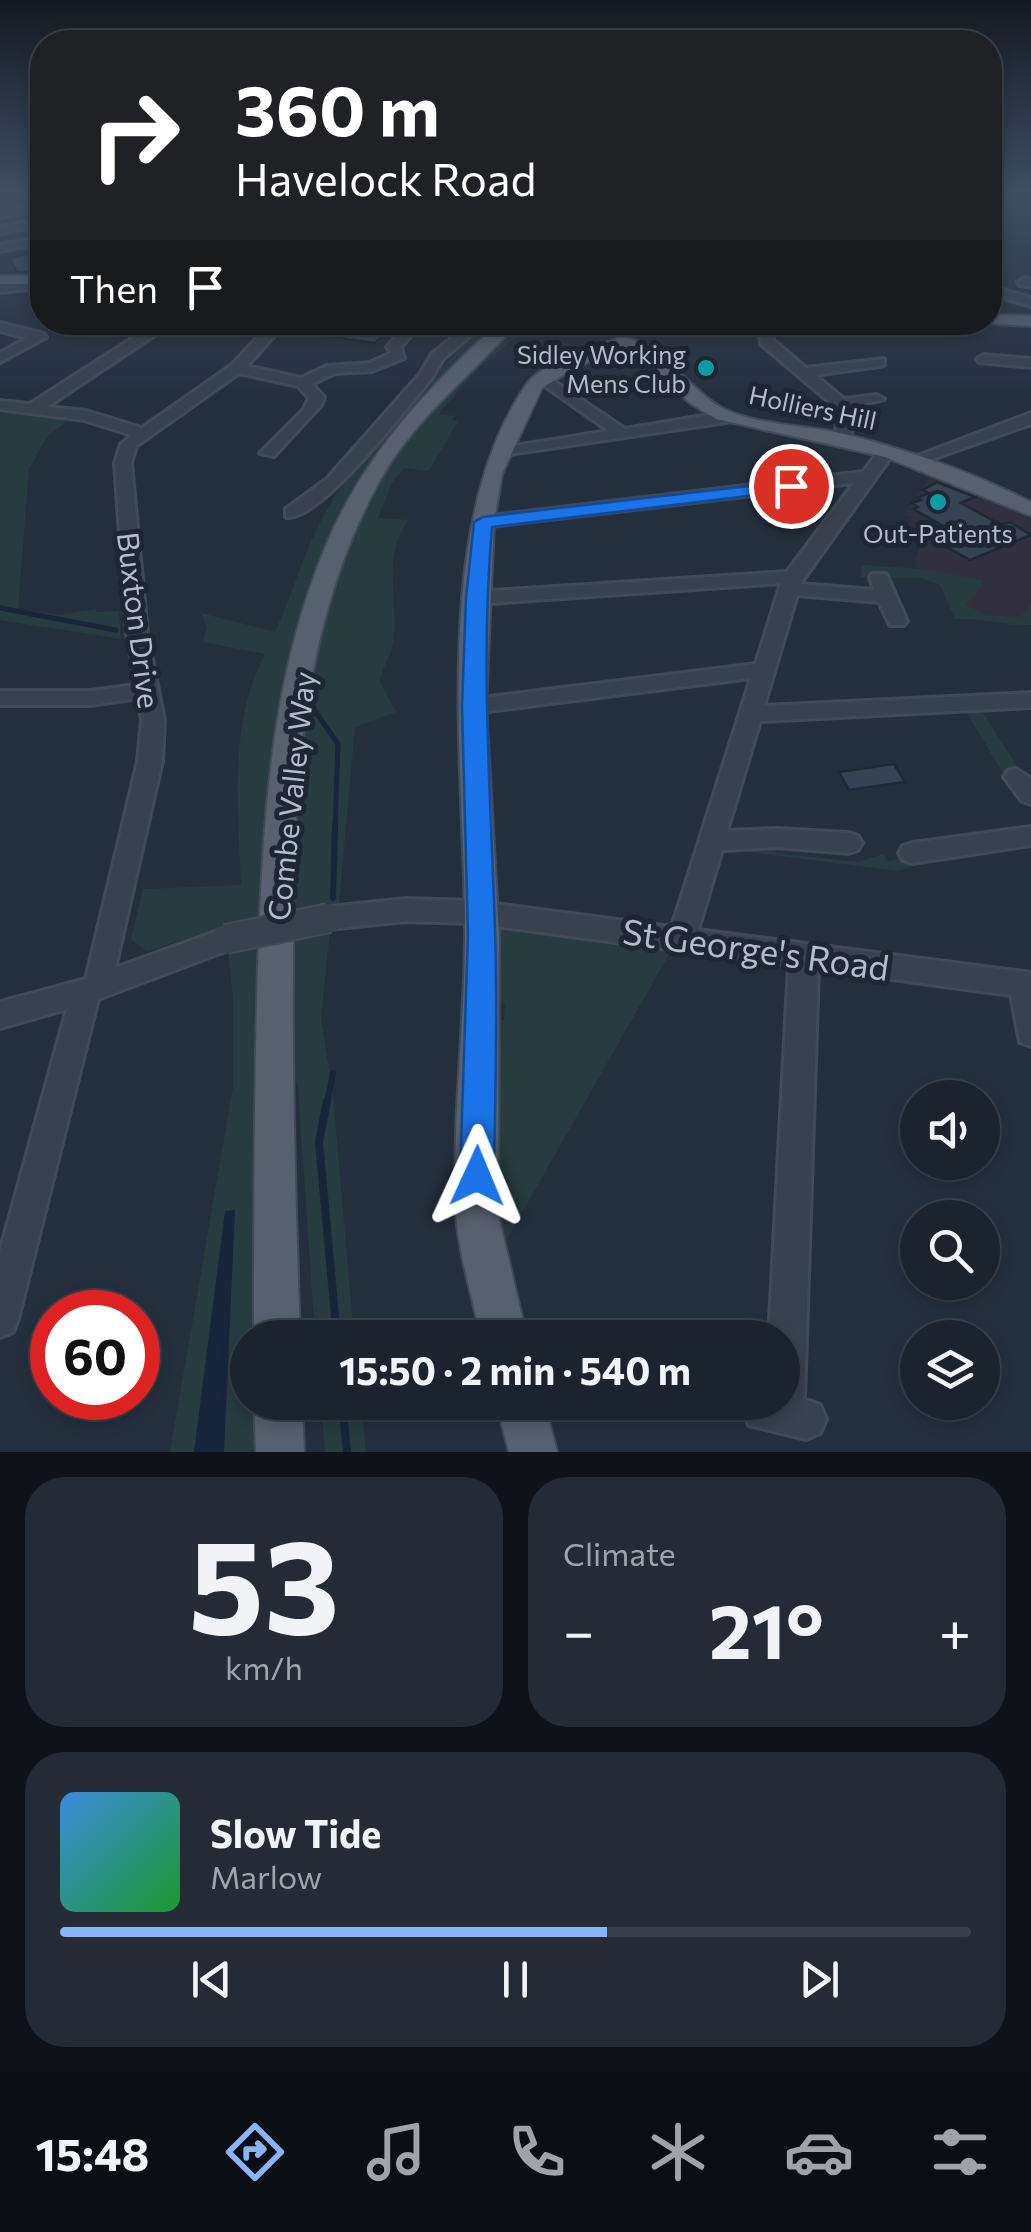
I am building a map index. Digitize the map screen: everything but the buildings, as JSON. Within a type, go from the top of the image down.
[{"type":"main road","points":[[0,284],[30,281]]},
{"type":"main road","points":[[1002,320],[1031,321]]},
{"type":"main road","name":"Combe Valley Way","points":[[277,1320],[274,1100],[278,900],[294,700],[312,618],[340,536],[392,446],[438,390],[496,335]]},
{"type":"main road","name":"Holliers Hill","points":[[543,378],[618,335]]},
{"type":"main road","name":"Holliers Hill","points":[[624,335],[696,401],[727,417],[887,451],[1031,510]]},
{"type":"main road","points":[[500,1320],[477,1214],[481,914],[473,706],[476,598],[488,489],[535,384],[543,378]]},
{"type":"main road","points":[[279,1420],[280,1452]]},
{"type":"main road","points":[[524,1420],[532,1452]]},
{"type":"street","points":[[0,284],[25,286]]},
{"type":"street","points":[[1002,294],[1031,302]]},
{"type":"street","points":[[0,327],[30,335]]},
{"type":"street","points":[[0,358],[39,337],[31,335]]},
{"type":"street","points":[[33,409],[148,335]]},
{"type":"street","points":[[0,405],[86,416],[142,433],[237,368],[268,335]]},
{"type":"street","points":[[302,383],[341,363],[372,367],[403,346],[411,335]]},
{"type":"street","points":[[292,513],[332,483],[426,376],[437,357],[464,335]]},
{"type":"street","points":[[766,335],[766,342],[842,404],[845,427],[841,439]]},
{"type":"street","points":[[984,359],[1009,358],[1031,363]]},
{"type":"street","points":[[804,372],[879,362]]},
{"type":"street","points":[[237,368],[302,383],[317,397],[316,404],[265,447]]},
{"type":"street","points":[[543,378],[624,435]]},
{"type":"street","points":[[842,404],[880,399]]},
{"type":"street","points":[[502,453],[727,417]]},
{"type":"street","points":[[915,460],[1008,430],[1031,418]]},
{"type":"street","name":"Buxton Drive","points":[[0,1320],[100,970],[150,761],[154,720],[137,634],[123,464],[129,444],[142,433]]},
{"type":"street","points":[[682,938],[791,583],[887,451]]},
{"type":"street","points":[[483,522],[866,477]]},
{"type":"street","points":[[476,598],[791,583],[883,587],[897,621]]},
{"type":"street","points":[[473,706],[762,670]]},
{"type":"street","points":[[0,698],[90,698],[148,690]]},
{"type":"street","points":[[749,714],[1031,700]]},
{"type":"street","points":[[912,852],[1031,836]]},
{"type":"street","points":[[712,842],[776,838],[850,842]]},
{"type":"street","name":"St George's Road","points":[[0,1015],[93,989],[226,939],[329,918],[406,910],[481,914],[682,938],[1028,985]]},
{"type":"street","points":[[788,1320],[804,955]]},
{"type":"street","points":[[1028,985],[1031,1033]]},
{"type":"shaded area","points":[[935,471],[1031,520],[1031,625],[1006,625],[986,618],[955,619],[936,574],[913,567],[925,532],[908,525],[913,517],[904,514]]},
{"type":"green space","points":[[474,335],[490,335],[459,361],[324,555],[264,915],[147,951],[131,939],[143,889],[241,885],[240,738],[253,681],[265,654],[203,642],[207,627],[201,613],[275,632],[326,511],[360,460]]},
{"type":"green space","points":[[506,335],[519,335],[481,366],[441,410],[439,414],[454,416],[452,420],[458,421],[429,471],[404,468],[393,481],[378,518],[409,520],[395,548],[395,628],[380,682],[396,712],[355,727],[339,903],[289,911],[305,716],[331,589],[353,529],[382,471],[420,417]]},
{"type":"green space","points":[[0,408],[69,419],[47,437],[29,469],[18,609],[58,615],[96,609],[119,611],[121,639],[0,620]]},
{"type":"green space","points":[[862,565],[921,569],[983,580],[966,605],[987,615],[1020,617],[1031,605],[1031,625],[955,619],[940,585],[921,578],[861,577]]},
{"type":"green space","points":[[981,709],[1020,771],[1003,773],[965,710]]},
{"type":"green space","points":[[775,843],[776,853],[859,862],[883,854],[888,861],[914,856],[919,863],[899,871],[733,850],[735,846]]},
{"type":"green space","points":[[502,929],[671,951],[503,1246],[495,1209],[497,1020],[504,1020],[505,1004],[497,1003],[498,932]]},
{"type":"green space","points":[[330,931],[321,1018],[333,1095],[353,1320],[314,1320],[287,939]]},
{"type":"green space","points":[[264,942],[253,1320],[230,1320],[230,1420],[253,1420],[254,1452],[170,1452],[233,1087],[233,998],[228,952]]},
{"type":"green space","points":[[322,1420],[363,1420],[366,1452],[325,1452]]},
{"type":"water","points":[[235,1210],[224,1452],[194,1452],[225,1211]]},
{"type":"waterway","points":[[8,610],[0,608],[116,630]]},
{"type":"waterway","points":[[315,711],[338,744],[335,828]]},
{"type":"waterway","points":[[333,898],[335,825]]},
{"type":"waterway","points":[[327,1104],[333,1073]]},
{"type":"waterway","points":[[327,1101],[319,1142],[335,1320]]},
{"type":"waterway","points":[[344,1420],[347,1452]]},
{"type":"place","name":"Sidley Working Mens Club","points":[[706,368]]},
{"type":"place","name":"Out-Patients","points":[[938,502]]},
{"type":"route","points":[[477,1176],[482,934],[473,706],[483,522],[791,486]]}]
